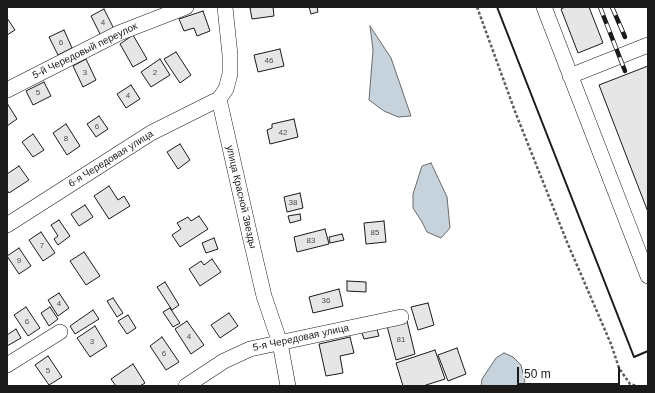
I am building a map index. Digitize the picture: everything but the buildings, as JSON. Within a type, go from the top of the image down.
[{"type":"street","name":"5-й Чередовый переулок","points":[[7,90],[119,33],[186,7]]},
{"type":"street","points":[[219,100],[226,89],[230,74],[230,55],[225,7]]},
{"type":"street","points":[[544,7],[648,276]]},
{"type":"street","points":[[570,76],[648,45]]},
{"type":"street","name":"6-я Чередовая улица","points":[[7,225],[151,133],[219,100]]},
{"type":"street","name":"улица Красной Звезды","points":[[219,100],[262,288],[280,343],[288,386]]},
{"type":"street","name":"5-я Чередовая улица","points":[[186,386],[224,361],[250,349],[401,317]]},
{"type":"street","points":[[7,365],[60,332]]},
{"type":"path","points":[[477,7],[516,114],[567,242],[611,344],[619,368],[630,384],[636,386]]},
{"type":"shaded area","points":[[370,26],[391,58],[411,116],[398,117],[384,111],[369,100],[373,50]]},
{"type":"shaded area","points":[[431,163],[447,197],[450,228],[441,238],[427,232],[413,208],[413,194],[422,166]]},
{"type":"shaded area","points":[[504,353],[513,357],[521,365],[525,381],[522,386],[481,386],[482,379],[496,358]]},
{"type":"railway","points":[[600,7],[625,71]]},
{"type":"railway","points":[[612,7],[625,37]]},
{"type":"wall","points":[[497,7],[634,357],[648,351]]}]
